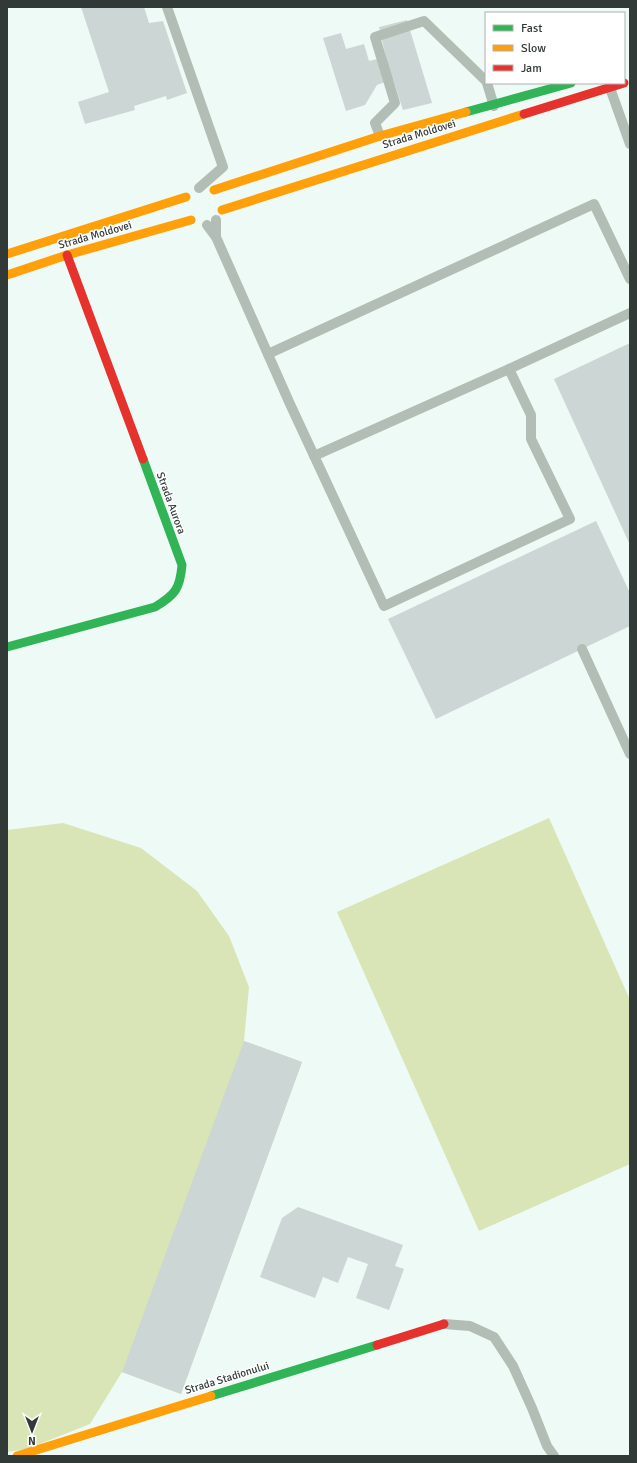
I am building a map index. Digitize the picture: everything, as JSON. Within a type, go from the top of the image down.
[{"type":"main road","name":"Strada Moldovei","points":[[214,190],[380,136],[567,84]]},
{"type":"main road","name":"Strada Moldovei","points":[[222,210],[621,84]]},
{"type":"main road","points":[[204,187],[214,190],[222,199],[222,210],[211,223],[196,223],[191,220],[184,210],[184,203],[189,193],[204,187]]},
{"type":"main road","name":"Strada Moldovei","points":[[7,254],[186,197]]},
{"type":"main road","name":"Strada Moldovei","points":[[7,275],[191,220]]},
{"type":"main road","name":"Strada Aurora","points":[[7,647],[155,607],[172,597],[181,583],[182,565],[67,256]]},
{"type":"main road","name":"Strada Stadionului","points":[[17,1456],[444,1324]]},
{"type":"lane","points":[[167,7],[223,167],[199,188]]},
{"type":"lane","points":[[380,136],[375,123],[395,103],[375,37],[424,21],[485,81]]},
{"type":"lane","points":[[487,84],[500,123]]},
{"type":"lane","points":[[610,88],[630,144]]},
{"type":"lane","points":[[268,354],[594,204],[630,279]]},
{"type":"lane","points":[[211,223],[314,456],[384,606],[570,520],[531,439],[531,415],[509,369]]},
{"type":"lane","points":[[314,456],[630,313]]},
{"type":"lane","points":[[582,649],[630,754]]},
{"type":"lane","points":[[444,1324],[470,1326],[494,1337],[513,1366],[547,1446],[554,1456]]},
{"type":"green space","points":[[549,818],[630,1000],[630,1164],[479,1231],[337,912]]},
{"type":"green space","points":[[63,823],[141,848],[197,891],[229,936],[249,987],[244,1041],[302,1062],[181,1394],[122,1372],[90,1424],[27,1449],[7,1452],[7,830]]},
{"type":"building","points":[[81,7],[144,7],[149,23],[163,21],[187,93],[167,100],[166,96],[134,106],[135,110],[85,124],[78,102],[109,92]]},
{"type":"building","points":[[407,20],[432,103],[403,110],[393,79],[377,85],[365,105],[346,111],[323,38],[341,33],[346,49],[364,44],[369,61],[386,57],[379,27]]},
{"type":"building","points":[[630,343],[630,545],[554,379]]},
{"type":"building","points":[[596,521],[630,593],[630,626],[436,719],[388,619]]},
{"type":"building","points":[[244,1041],[302,1062],[181,1394],[122,1372]]},
{"type":"building","points":[[298,1207],[403,1245],[395,1266],[404,1269],[389,1310],[356,1298],[368,1264],[348,1257],[338,1283],[323,1277],[315,1298],[260,1277],[282,1218]]},
{"type":"traffic: fast","points":[[466,112],[567,84]]},
{"type":"traffic: fast","points":[[7,647],[155,607],[172,595],[178,586],[182,565],[143,459]]},
{"type":"traffic: fast","points":[[211,1396],[377,1345]]},
{"type":"traffic: slow","points":[[214,190],[380,136],[466,112]]},
{"type":"traffic: slow","points":[[222,210],[524,114]]},
{"type":"traffic: slow","points":[[7,254],[186,197]]},
{"type":"traffic: slow","points":[[7,275],[67,255],[191,220]]},
{"type":"traffic: slow","points":[[17,1456],[211,1396]]},
{"type":"traffic: jam","points":[[524,114],[621,84]]},
{"type":"traffic: jam","points":[[67,255],[143,459]]},
{"type":"traffic: jam","points":[[377,1345],[444,1324]]}]
